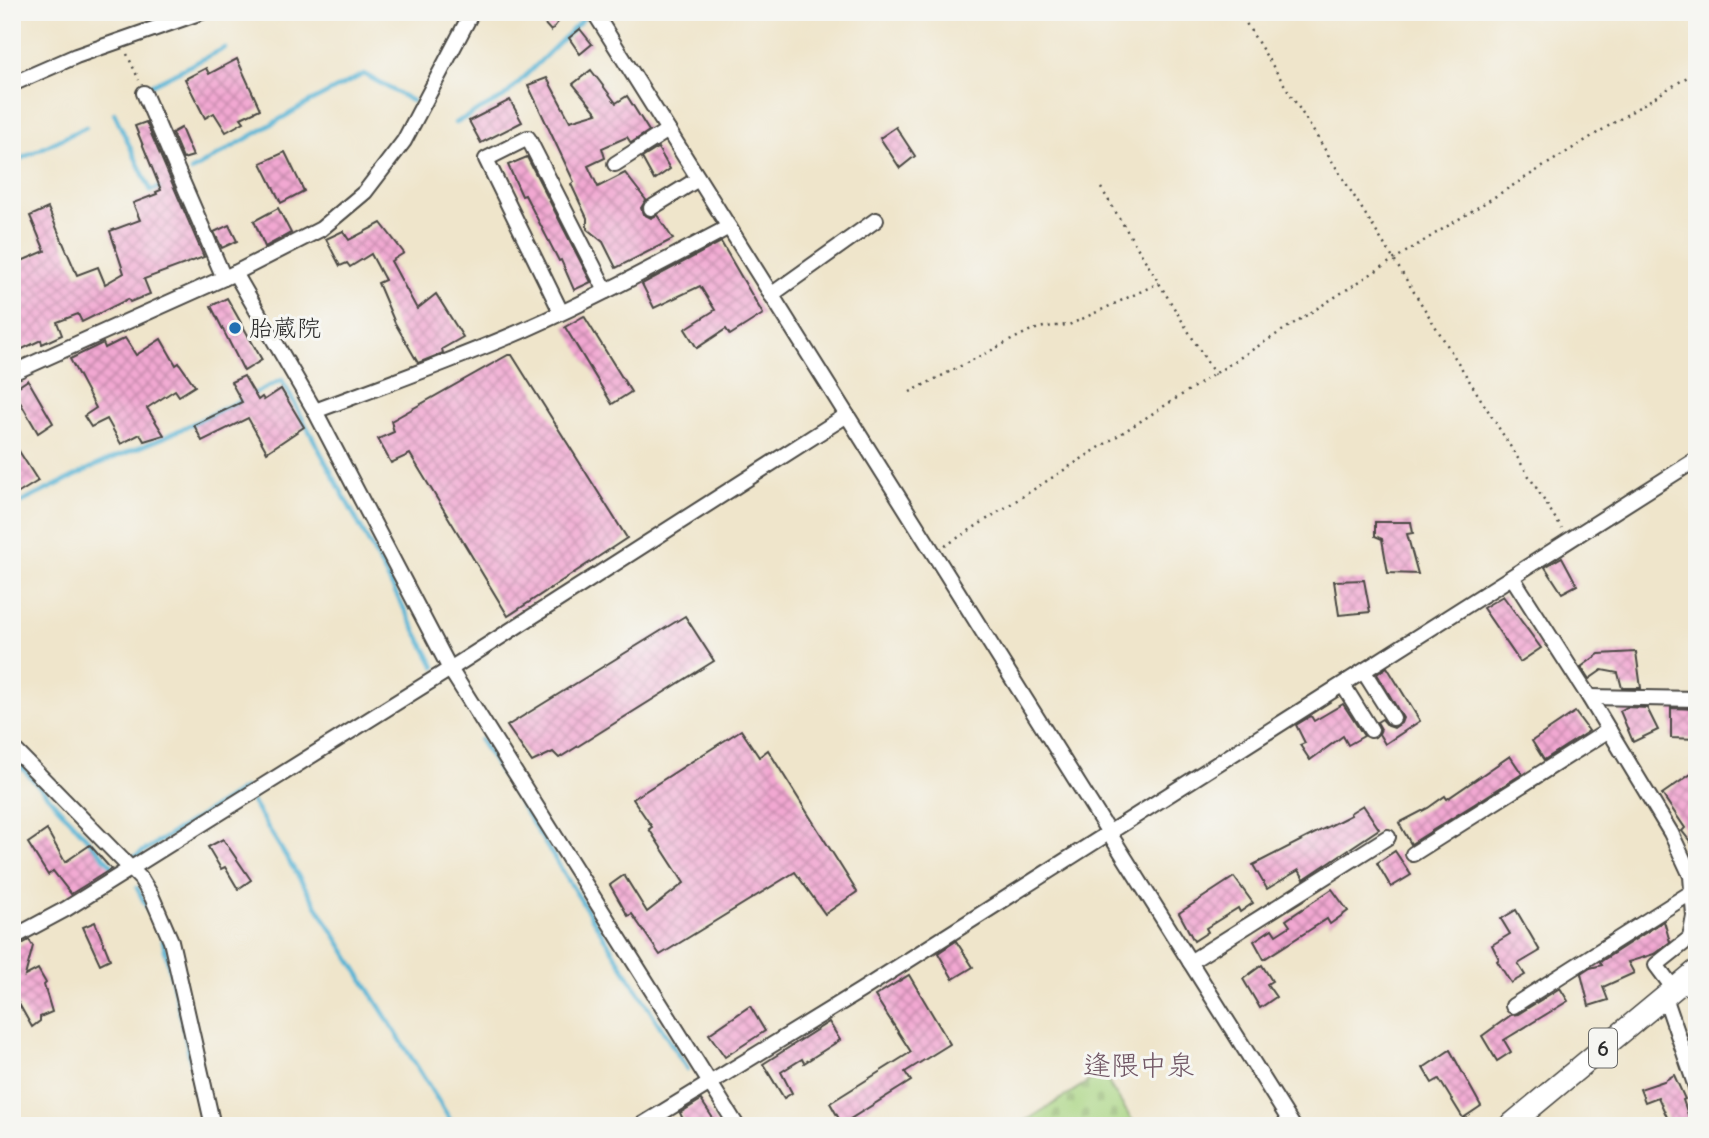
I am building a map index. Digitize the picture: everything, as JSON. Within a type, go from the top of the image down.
[{"type":"highway","name":"6","points":[[1509,1126],[1697,970]]},
{"type":"street","points":[[12,84],[76,56],[202,12]]},
{"type":"street","points":[[12,373],[229,275],[321,229],[365,192],[404,141],[472,12]]},
{"type":"street","points":[[594,12],[1293,1126]]},
{"type":"street","points":[[144,93],[229,275],[315,411],[450,669],[737,1126]]},
{"type":"street","points":[[615,164],[668,130]]},
{"type":"street","points":[[561,312],[486,159],[528,138],[606,291]]},
{"type":"street","points":[[651,208],[698,179]]},
{"type":"street","points":[[771,295],[876,220]]},
{"type":"street","points":[[315,411],[407,377],[561,312],[729,227]]},
{"type":"street","points":[[12,937],[66,909],[450,669],[847,415]]},
{"type":"street","points":[[640,1126],[1111,832],[1697,459]]},
{"type":"street","points":[[1512,577],[1671,833],[1691,876],[1694,916],[1690,938],[1656,965],[1670,993],[1697,1090]]},
{"type":"street","points":[[1364,672],[1393,718]]},
{"type":"street","points":[[1343,685],[1371,730]]},
{"type":"street","points":[[1589,697],[1697,699]]},
{"type":"street","points":[[1413,854],[1609,730]]},
{"type":"street","points":[[12,747],[141,879],[152,897],[171,941],[213,1126]]},
{"type":"street","points":[[1190,962],[1388,837]]},
{"type":"street","points":[[1513,1006],[1692,891]]},
{"type":"path","points":[[1239,12],[1569,540]]},
{"type":"path","points":[[120,40],[144,93]]},
{"type":"path","points":[[934,553],[1393,260],[1697,71]]},
{"type":"path","points":[[1101,188],[1215,375]]},
{"type":"path","points":[[910,393],[1029,331],[1069,325],[1159,283]]},
{"type":"green space","points":[[1102,1073],[1136,1126],[1018,1126]]},
{"type":"building","points":[[534,12],[566,12],[551,31]]},
{"type":"building","points":[[580,29],[592,44],[580,54],[569,38]]},
{"type":"building","points":[[237,59],[260,109],[241,118],[244,122],[226,132],[214,113],[205,118],[185,79],[206,68],[209,74]]},
{"type":"building","points":[[591,70],[616,103],[627,96],[649,131],[631,143],[627,137],[602,148],[605,158],[588,166],[598,187],[625,173],[646,200],[641,208],[643,214],[651,218],[657,215],[673,239],[616,268],[603,242],[587,229],[587,218],[571,184],[574,182],[528,85],[547,78],[570,121],[597,113],[573,84]]},
{"type":"building","points":[[510,100],[522,122],[481,143],[469,121]]},
{"type":"building","points":[[146,122],[204,257],[144,279],[150,294],[130,302],[128,299],[82,322],[78,314],[57,322],[62,335],[42,344],[41,340],[12,354],[12,265],[45,251],[30,216],[48,208],[77,275],[98,267],[105,284],[124,273],[110,231],[140,220],[133,203],[161,190],[135,126]]},
{"type":"building","points":[[896,127],[915,156],[900,168],[880,138]]},
{"type":"building","points":[[181,128],[193,156],[183,159],[172,133]]},
{"type":"building","points":[[658,148],[670,169],[654,180],[642,158]]},
{"type":"building","points":[[285,152],[304,191],[281,203],[261,163]]},
{"type":"building","points":[[527,157],[591,282],[574,290],[561,260],[559,261],[525,195],[522,196],[508,165]]},
{"type":"building","points":[[278,208],[291,233],[265,247],[254,221]]},
{"type":"building","points":[[381,223],[404,253],[391,261],[417,309],[436,294],[463,337],[442,349],[443,353],[418,363],[395,323],[378,283],[385,280],[371,254],[350,267],[347,263],[340,266],[326,239],[343,231],[349,240]]},
{"type":"building","points":[[229,225],[237,241],[222,248],[214,232]]},
{"type":"building","points":[[721,242],[763,314],[730,335],[726,329],[697,348],[685,329],[715,310],[700,286],[654,308],[642,284]]},
{"type":"building","points":[[227,298],[262,360],[244,371],[211,306]]},
{"type":"building","points":[[584,316],[631,392],[612,404],[565,327]]},
{"type":"building","points":[[125,338],[136,355],[161,339],[176,365],[179,363],[195,386],[179,396],[175,390],[147,408],[164,435],[144,441],[140,434],[121,444],[107,419],[91,427],[84,416],[96,408],[70,359],[103,343],[105,348]]},
{"type":"building","points":[[512,355],[627,538],[508,616],[410,454],[391,463],[378,439],[394,432],[391,421]]},
{"type":"building","points":[[244,376],[258,400],[262,397],[264,400],[281,389],[304,427],[267,452],[248,418],[202,441],[194,425],[242,402],[231,382]]},
{"type":"building","points":[[28,380],[53,423],[38,433],[13,390]]},
{"type":"building","points":[[12,440],[38,481],[17,494],[12,486]]},
{"type":"building","points":[[1375,522],[1411,522],[1413,533],[1407,534],[1418,574],[1388,573],[1382,539],[1375,536]]},
{"type":"building","points":[[1562,557],[1577,585],[1562,593],[1545,567]]},
{"type":"building","points":[[1364,580],[1370,612],[1339,615],[1334,581]]},
{"type":"building","points":[[1503,596],[1541,648],[1520,662],[1483,608]]},
{"type":"building","points":[[685,616],[714,661],[559,758],[553,752],[532,762],[507,726]]},
{"type":"building","points":[[1636,652],[1641,688],[1622,688],[1618,673],[1602,670],[1589,679],[1581,667],[1599,654]]},
{"type":"building","points":[[1387,667],[1420,721],[1385,744],[1379,734],[1381,729],[1377,722],[1382,719],[1394,728],[1403,718],[1377,674]]},
{"type":"building","points":[[1343,704],[1364,736],[1348,745],[1343,736],[1310,760],[1300,745],[1305,743],[1296,725],[1311,716],[1314,721]]},
{"type":"building","points":[[1627,707],[1647,708],[1658,730],[1633,742],[1620,711]]},
{"type":"building","points":[[1671,708],[1697,709],[1697,739],[1671,738]]},
{"type":"building","points":[[1575,712],[1589,731],[1544,760],[1532,741]]},
{"type":"building","points":[[741,730],[759,757],[768,750],[857,892],[825,914],[795,872],[660,955],[632,914],[628,916],[610,885],[624,875],[647,912],[684,883],[633,799]]},
{"type":"building","points":[[1510,756],[1522,774],[1411,844],[1399,823],[1445,796],[1447,799]]},
{"type":"building","points":[[1697,770],[1697,850],[1682,831],[1685,828],[1662,794]]},
{"type":"building","points":[[1363,805],[1379,829],[1304,879],[1299,870],[1267,889],[1253,865],[1351,815],[1350,813]]},
{"type":"building","points":[[47,830],[65,862],[90,845],[111,869],[71,894],[53,871],[48,875],[28,843]]},
{"type":"building","points":[[223,839],[251,880],[238,889],[225,867],[221,869],[208,847]]},
{"type":"building","points":[[1395,851],[1411,875],[1391,887],[1377,863]]},
{"type":"building","points":[[1234,877],[1253,903],[1240,912],[1238,908],[1206,928],[1208,932],[1194,941],[1179,913]]},
{"type":"building","points":[[1332,889],[1348,911],[1330,924],[1327,919],[1264,959],[1254,941],[1272,929],[1276,935],[1290,926],[1286,920]]},
{"type":"building","points":[[1516,910],[1540,951],[1518,964],[1525,975],[1511,983],[1497,961],[1499,959],[1492,945],[1510,934],[1501,919]]},
{"type":"building","points":[[1664,921],[1670,942],[1654,954],[1628,962],[1634,973],[1603,987],[1608,1000],[1589,1006],[1581,974],[1602,965],[1600,962]]},
{"type":"building","points":[[95,922],[110,959],[100,964],[83,927]]},
{"type":"building","points":[[29,940],[33,946],[25,976],[38,969],[46,983],[44,985],[52,1012],[40,1017],[40,1021],[32,1027],[19,1004],[17,1012],[12,1012],[12,950]]},
{"type":"building","points":[[956,941],[973,967],[953,979],[938,953]]},
{"type":"building","points":[[1262,965],[1272,981],[1267,984],[1276,997],[1260,1008],[1243,979]]},
{"type":"building","points":[[909,975],[950,1044],[905,1072],[911,1081],[842,1124],[830,1103],[911,1052],[875,996]]},
{"type":"building","points":[[1560,988],[1568,1001],[1504,1040],[1511,1052],[1497,1061],[1482,1036],[1511,1015],[1518,1014]]},
{"type":"building","points":[[750,1006],[765,1031],[725,1057],[709,1034]]},
{"type":"building","points":[[829,1022],[840,1040],[804,1063],[802,1059],[781,1072],[792,1093],[784,1098],[763,1064]]},
{"type":"building","points":[[1450,1050],[1481,1106],[1463,1118],[1439,1079],[1432,1083],[1423,1068]]},
{"type":"building","points":[[1674,1075],[1685,1099],[1683,1100],[1692,1126],[1671,1126],[1658,1097],[1645,1102],[1640,1089]]},
{"type":"building","points":[[701,1100],[718,1126],[686,1126],[680,1113]]},
{"type":"waterway","points":[[455,123],[504,97],[585,17]]},
{"type":"waterway","points":[[147,87],[225,48]]},
{"type":"waterway","points":[[191,171],[364,74],[412,101]]},
{"type":"waterway","points":[[114,113],[151,191],[173,180]]},
{"type":"waterway","points":[[12,163],[86,127]]},
{"type":"waterway","points":[[12,507],[282,380],[435,667]]},
{"type":"waterway","points":[[480,740],[687,1069]]},
{"type":"waterway","points":[[13,758],[115,869]]},
{"type":"waterway","points":[[131,859],[245,788]]},
{"type":"waterway","points":[[252,802],[454,1126]]},
{"type":"waterway","points":[[137,888],[162,937],[206,1126]]},
{"type":"place","name":"胎蔵院","points":[[235,328]]},
{"type":"district","name":"逢隈中泉","points":[[1139,1066]]}]
